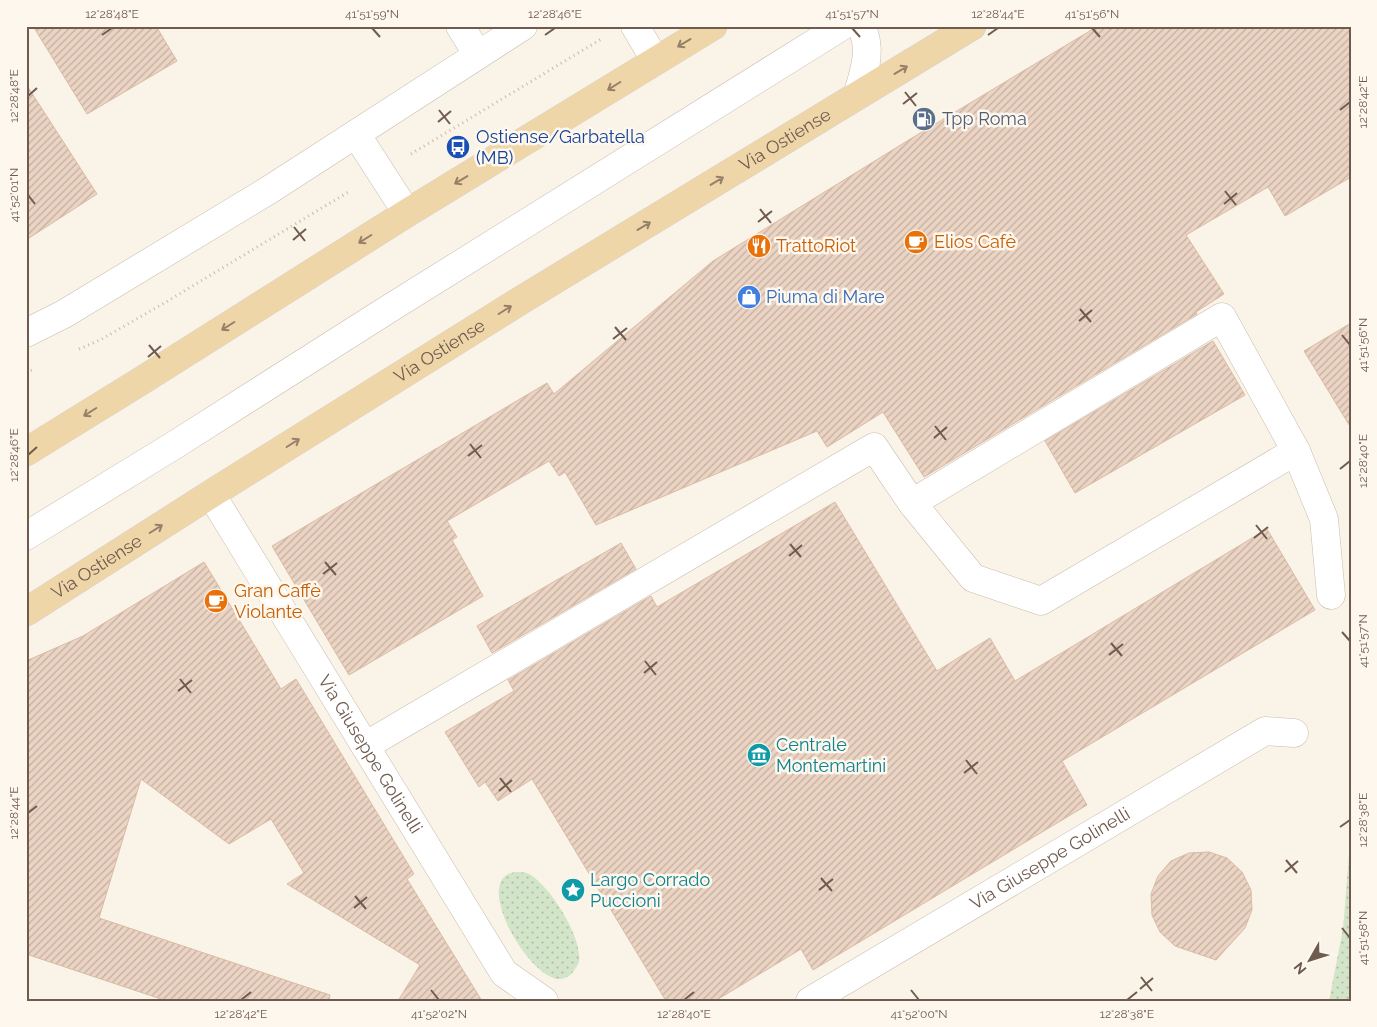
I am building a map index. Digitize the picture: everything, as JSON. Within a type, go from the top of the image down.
[{"type":"main road","points":[[26,452],[407,213],[713,26]]},
{"type":"main road","name":"Via Ostiense","points":[[26,612],[523,299],[972,26]]},
{"type":"street","points":[[460,26],[478,55]]},
{"type":"street","points":[[635,26],[655,60]]},
{"type":"street","points":[[26,536],[173,446],[842,26]]},
{"type":"street","points":[[857,96],[868,54],[861,26]]},
{"type":"street","points":[[26,333],[64,314],[269,190],[517,28]]},
{"type":"street","points":[[356,134],[407,213]]},
{"type":"street","points":[[912,502],[1222,317],[1296,451],[1324,519],[1332,595]]},
{"type":"street","points":[[364,746],[874,447],[912,502],[972,578],[1041,601],[1296,451]]},
{"type":"street","name":"Via Giuseppe Golinelli","points":[[211,494],[504,973],[544,1001]]},
{"type":"street","name":"Via Giuseppe Golinelli","points":[[810,1001],[1265,731],[1294,733]]},
{"type":"path","points":[[75,350],[100,340],[166,302],[606,36]]},
{"type":"path","points":[[26,372],[42,365]]},
{"type":"path","points":[[1343,929],[1351,925]]},
{"type":"green space","points":[[1351,831],[1351,1001],[1329,1001],[1343,929]]},
{"type":"green space","points":[[515,872],[527,873],[536,879],[554,899],[570,926],[576,939],[579,962],[573,972],[567,977],[560,979],[548,975],[534,964],[509,929],[502,909],[499,892],[503,879]]},
{"type":"building","points":[[33,26],[156,26],[177,61],[87,114]]},
{"type":"building","points":[[1098,26],[1351,26],[1351,177],[1285,216],[1268,187],[1186,235],[1224,294],[1196,312],[1197,314],[924,477],[883,412],[827,447],[817,431],[596,525],[565,472],[559,476],[549,461],[447,521],[457,537],[452,540],[483,596],[349,675],[272,546],[547,383],[554,394],[713,261]]},
{"type":"building","points":[[26,84],[97,194],[26,240]]},
{"type":"building","points":[[1351,323],[1351,428],[1304,351]]},
{"type":"building","points":[[1213,341],[1245,395],[1075,493],[1045,441]]},
{"type":"building","name":"Centrale Montemartini","points":[[835,502],[937,671],[990,638],[1015,681],[1267,529],[1315,610],[1062,761],[1087,805],[813,970],[801,949],[715,1001],[666,1001],[532,779],[498,801],[485,782],[479,787],[445,732],[514,691],[508,680],[651,596],[657,607]]},
{"type":"building","points":[[621,543],[636,569],[492,653],[477,626]]},
{"type":"building","points":[[204,562],[281,689],[296,679],[414,874],[407,879],[482,1001],[398,1001],[420,965],[287,884],[304,873],[271,819],[229,844],[141,779],[99,918],[330,995],[329,1001],[167,1001],[26,954],[26,661],[83,636]]},
{"type":"building","points":[[1209,852],[1227,858],[1242,872],[1251,890],[1252,910],[1245,928],[1216,960],[1175,946],[1160,932],[1152,915],[1151,894],[1158,876],[1171,861],[1189,853]]},
{"type":"place","name":"Tpp Roma","points":[[924,119]]},
{"type":"place","name":"Ostiense/Garbatella (MB)","points":[[458,147]]},
{"type":"place","name":"Elios Cafè","points":[[916,242]]},
{"type":"place","name":"TrattoRiot","points":[[759,246]]},
{"type":"place","name":"Piuma di Mare","points":[[749,297]]},
{"type":"place","name":"Gran Caffè Violante","points":[[216,601]]},
{"type":"place","name":"Centrale Montemartini","points":[[759,755]]},
{"type":"place","name":"Largo Corrado Puccioni","points":[[573,890]]}]
